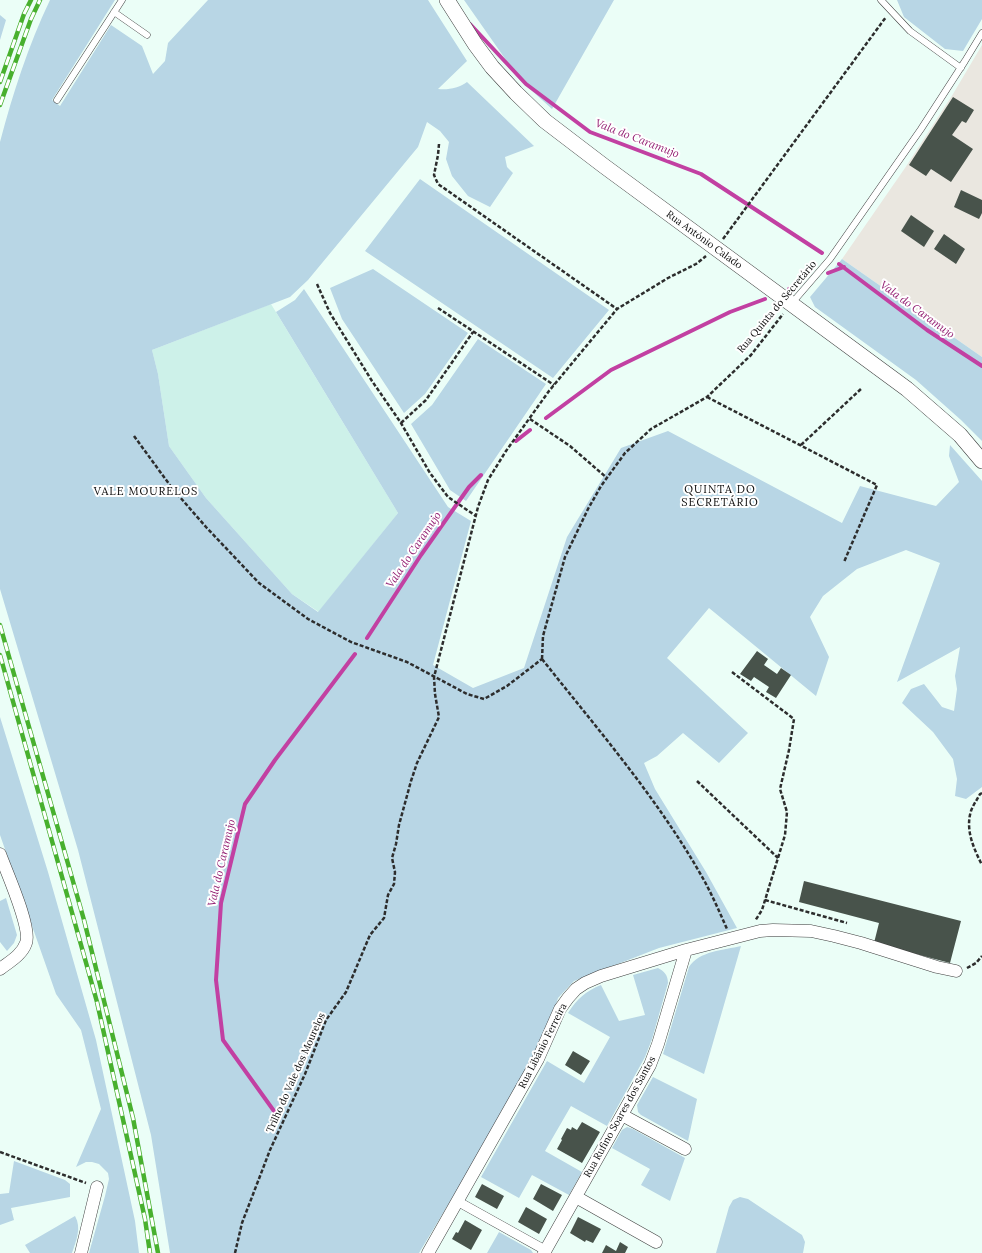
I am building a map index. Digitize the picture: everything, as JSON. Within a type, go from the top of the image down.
[{"type":"street","name":"Rua António Calado","points":[[447,0],[475,44],[492,67],[516,94],[545,121],[907,389],[960,435],[982,461]]},
{"type":"street","points":[[0,854],[27,932],[27,943],[22,950],[0,969]]},
{"type":"street","name":"Rua Libânio Ferreira","points":[[428,1253],[536,1064],[560,1009],[576,989],[593,979],[686,950],[773,930],[810,931],[861,943],[937,967],[956,971]]},
{"type":"street","name":"Rua Rufino Soares dos Santos","points":[[545,1252],[646,1075],[655,1055],[686,950]]},
{"type":"street","points":[[622,1115],[685,1149]]},
{"type":"street","points":[[81,1253],[97,1187]]},
{"type":"street","points":[[576,1197],[656,1242]]},
{"type":"street","points":[[457,1201],[545,1252]]},
{"type":"lane","points":[[57,100],[122,0]]},
{"type":"lane","points":[[881,0],[910,31],[961,68]]},
{"type":"lane","points":[[114,12],[147,35]]},
{"type":"lane","name":"Rua Quinta do Secretário","points":[[791,304],[830,258],[920,129],[961,68],[982,33]]},
{"type":"path","name":"Trilho do Vale dos Mourelos","points":[[235,1253],[242,1223],[268,1157],[305,1074],[326,1020],[346,992],[370,935],[384,918],[388,895],[394,884],[395,872],[392,858],[409,788],[417,763],[439,717],[434,677],[476,516],[488,480],[506,451],[555,385],[617,309],[668,278],[696,264],[716,249],[890,11]]},
{"type":"path","points":[[439,144],[434,175],[438,184],[617,309]]},
{"type":"path","points":[[317,284],[330,313],[372,381],[402,423],[430,473],[448,497],[476,516]]},
{"type":"path","name":"Rua Quinta do Secretário","points":[[542,660],[543,636],[565,557],[588,509],[607,478],[626,454],[651,429],[707,397],[751,355],[791,304]]},
{"type":"path","points":[[438,308],[555,385]]},
{"type":"path","points":[[402,423],[426,400],[473,332]]},
{"type":"path","points":[[801,445],[862,388]]},
{"type":"path","points":[[707,397],[877,485],[844,562]]},
{"type":"path","points":[[530,419],[570,446],[607,478]]},
{"type":"path","points":[[134,436],[172,488],[206,527],[259,583],[308,619],[351,642],[407,662],[467,694],[484,699],[507,686],[542,660],[636,777],[671,827],[739,937],[762,910],[785,835],[787,812],[780,789],[794,719],[732,672]]},
{"type":"path","points":[[697,781],[778,858]]},
{"type":"path","points":[[982,794],[980,794],[971,812],[969,831],[982,865]]},
{"type":"path","points":[[765,900],[847,923]]},
{"type":"path","points":[[956,971],[970,967],[982,956]]},
{"type":"path","points":[[0,1152],[97,1187]]},
{"type":"shaded area","points":[[50,0],[115,0],[52,100],[60,106],[111,25],[142,46],[153,74],[165,61],[168,43],[208,0],[428,0],[467,61],[438,89],[454,88],[467,82],[534,146],[505,157],[507,167],[513,173],[490,207],[468,196],[452,176],[446,159],[449,142],[440,131],[427,122],[418,147],[308,280],[290,297],[152,350],[158,374],[169,446],[206,498],[292,594],[318,612],[398,513],[276,312],[295,300],[304,289],[448,507],[471,521],[433,665],[473,688],[524,668],[567,537],[621,448],[668,431],[842,523],[860,486],[936,506],[959,482],[949,456],[950,445],[982,481],[982,787],[966,799],[955,796],[957,779],[953,759],[933,732],[902,703],[911,689],[924,684],[942,707],[954,711],[957,689],[955,676],[960,647],[897,682],[940,563],[906,550],[857,569],[823,596],[810,617],[829,657],[816,696],[709,608],[667,658],[748,733],[719,763],[683,733],[657,756],[644,763],[655,789],[706,872],[737,928],[659,948],[574,981],[558,998],[548,1030],[496,1125],[419,1253],[170,1253],[151,1135],[78,850],[0,589],[0,142],[22,70]]},
{"type":"shaded area","points":[[464,0],[614,0],[552,109],[520,80]]},
{"type":"shaded area","points":[[897,0],[982,0],[982,19],[963,51],[945,49],[904,17]]},
{"type":"shaded area","points":[[0,15],[6,20],[0,40]]},
{"type":"shaded area","points":[[982,45],[982,357],[842,259],[905,168],[953,94]]},
{"type":"shaded area","points":[[420,179],[609,310],[553,378],[365,251]]},
{"type":"shaded area","points":[[842,259],[982,357],[982,441],[916,380],[815,307],[810,297]]},
{"type":"shaded area","points":[[373,269],[468,333],[425,394],[404,413],[342,319],[330,288]]},
{"type":"shaded area","points":[[271,304],[398,513],[319,612],[292,594],[206,498],[169,446],[158,374],[152,350]]},
{"type":"shaded area","points":[[478,339],[546,384],[466,501],[450,490],[411,424],[432,405]]},
{"type":"shaded area","points":[[0,717],[48,872],[96,1040],[135,1221],[139,1253],[89,1253],[109,1179],[108,1173],[99,1164],[86,1162],[76,1167],[101,1109],[81,1030],[56,994],[0,835]]},
{"type":"shaded area","points":[[6,898],[17,935],[14,943],[7,951],[0,942],[0,901]]},
{"type":"shaded area","points":[[741,946],[704,1074],[663,1054],[689,967],[693,962],[705,954]]},
{"type":"shaded area","points":[[658,968],[665,974],[668,983],[652,1039],[645,1057],[607,1126],[571,1106],[545,1151],[582,1172],[569,1195],[532,1175],[519,1198],[481,1177],[547,1061],[584,1083],[610,1037],[568,1013],[575,1004],[586,993],[601,985],[619,1021],[645,1015],[633,975]]},
{"type":"shaded area","points":[[653,1077],[697,1099],[688,1141],[638,1112],[637,1105]]},
{"type":"shaded area","points":[[627,1127],[685,1158],[670,1201],[641,1185],[650,1169],[612,1148],[622,1130]]},
{"type":"shaded area","points":[[14,1161],[65,1180],[70,1184],[70,1197],[11,1208],[14,1220],[0,1225],[0,1194],[9,1193]]},
{"type":"shaded area","points":[[740,1197],[748,1199],[802,1235],[805,1242],[803,1253],[716,1253],[729,1207],[733,1200]]},
{"type":"shaded area","points":[[75,1216],[78,1230],[77,1239],[72,1253],[30,1253],[25,1245]]},
{"type":"shaded area","points":[[499,1232],[531,1250],[533,1253],[487,1253]]},
{"type":"building","points":[[953,97],[974,110],[966,123],[962,121],[952,135],[973,149],[951,182],[931,169],[926,176],[909,165]]},
{"type":"building","points":[[961,190],[982,200],[982,213],[979,219],[954,207]]},
{"type":"building","points":[[911,215],[934,231],[924,247],[901,231]]},
{"type":"building","points":[[944,234],[965,249],[956,264],[934,249]]},
{"type":"building","points":[[757,651],[768,659],[764,665],[777,674],[781,668],[791,675],[776,698],[766,692],[769,687],[754,677],[751,681],[740,674]]},
{"type":"building","points":[[804,881],[961,921],[950,963],[874,943],[879,923],[799,902]]},
{"type":"building","points":[[573,1051],[590,1061],[581,1075],[565,1065]]},
{"type":"building","points":[[582,1122],[600,1132],[582,1163],[557,1149],[567,1128],[571,1130],[572,1127],[577,1130]]},
{"type":"building","points":[[482,1184],[504,1196],[497,1209],[475,1197]]},
{"type":"building","points":[[541,1184],[562,1195],[553,1211],[533,1199]]},
{"type":"building","points":[[526,1207],[547,1219],[539,1234],[518,1222]]},
{"type":"building","points":[[578,1217],[601,1229],[593,1243],[586,1240],[585,1242],[570,1233]]},
{"type":"building","points":[[465,1220],[482,1230],[471,1250],[452,1239],[456,1232],[458,1233]]},
{"type":"building","points":[[620,1242],[628,1247],[625,1253],[602,1253],[606,1245],[616,1251]]},
{"type":"waterway","name":"Vala do Caramujo","points":[[470,24],[526,84],[590,132],[701,174],[822,253]]},
{"type":"waterway","name":"Vala do Caramujo","points":[[839,264],[927,330],[982,366]]},
{"type":"waterway","name":"Vala do Caramujo","points":[[828,273],[844,267]]},
{"type":"waterway","name":"Vala do Caramujo","points":[[789,289],[795,287]]},
{"type":"waterway","name":"Vala do Caramujo","points":[[546,418],[611,370],[730,312],[765,299]]},
{"type":"waterway","name":"Vala do Caramujo","points":[[516,441],[530,430]]},
{"type":"waterway","name":"Vala do Caramujo","points":[[367,638],[421,555],[469,487],[481,475]]},
{"type":"waterway","name":"Vala do Caramujo","points":[[279,1118],[223,1040],[216,980],[221,903],[245,804],[275,760],[355,654]]},
{"type":"railway","points":[[0,82],[24,14],[31,0]]},
{"type":"railway","points":[[0,105],[31,19],[40,0]]},
{"type":"railway","points":[[0,625],[84,920],[133,1118],[158,1253]]},
{"type":"railway","points":[[0,655],[97,1002],[145,1219],[150,1253]]},
{"type":"district","name":"VALE MOURELOS","points":[[146,492]]},
{"type":"district","name":"QUINTA DO SECRETÁRIO","points":[[720,496]]}]
